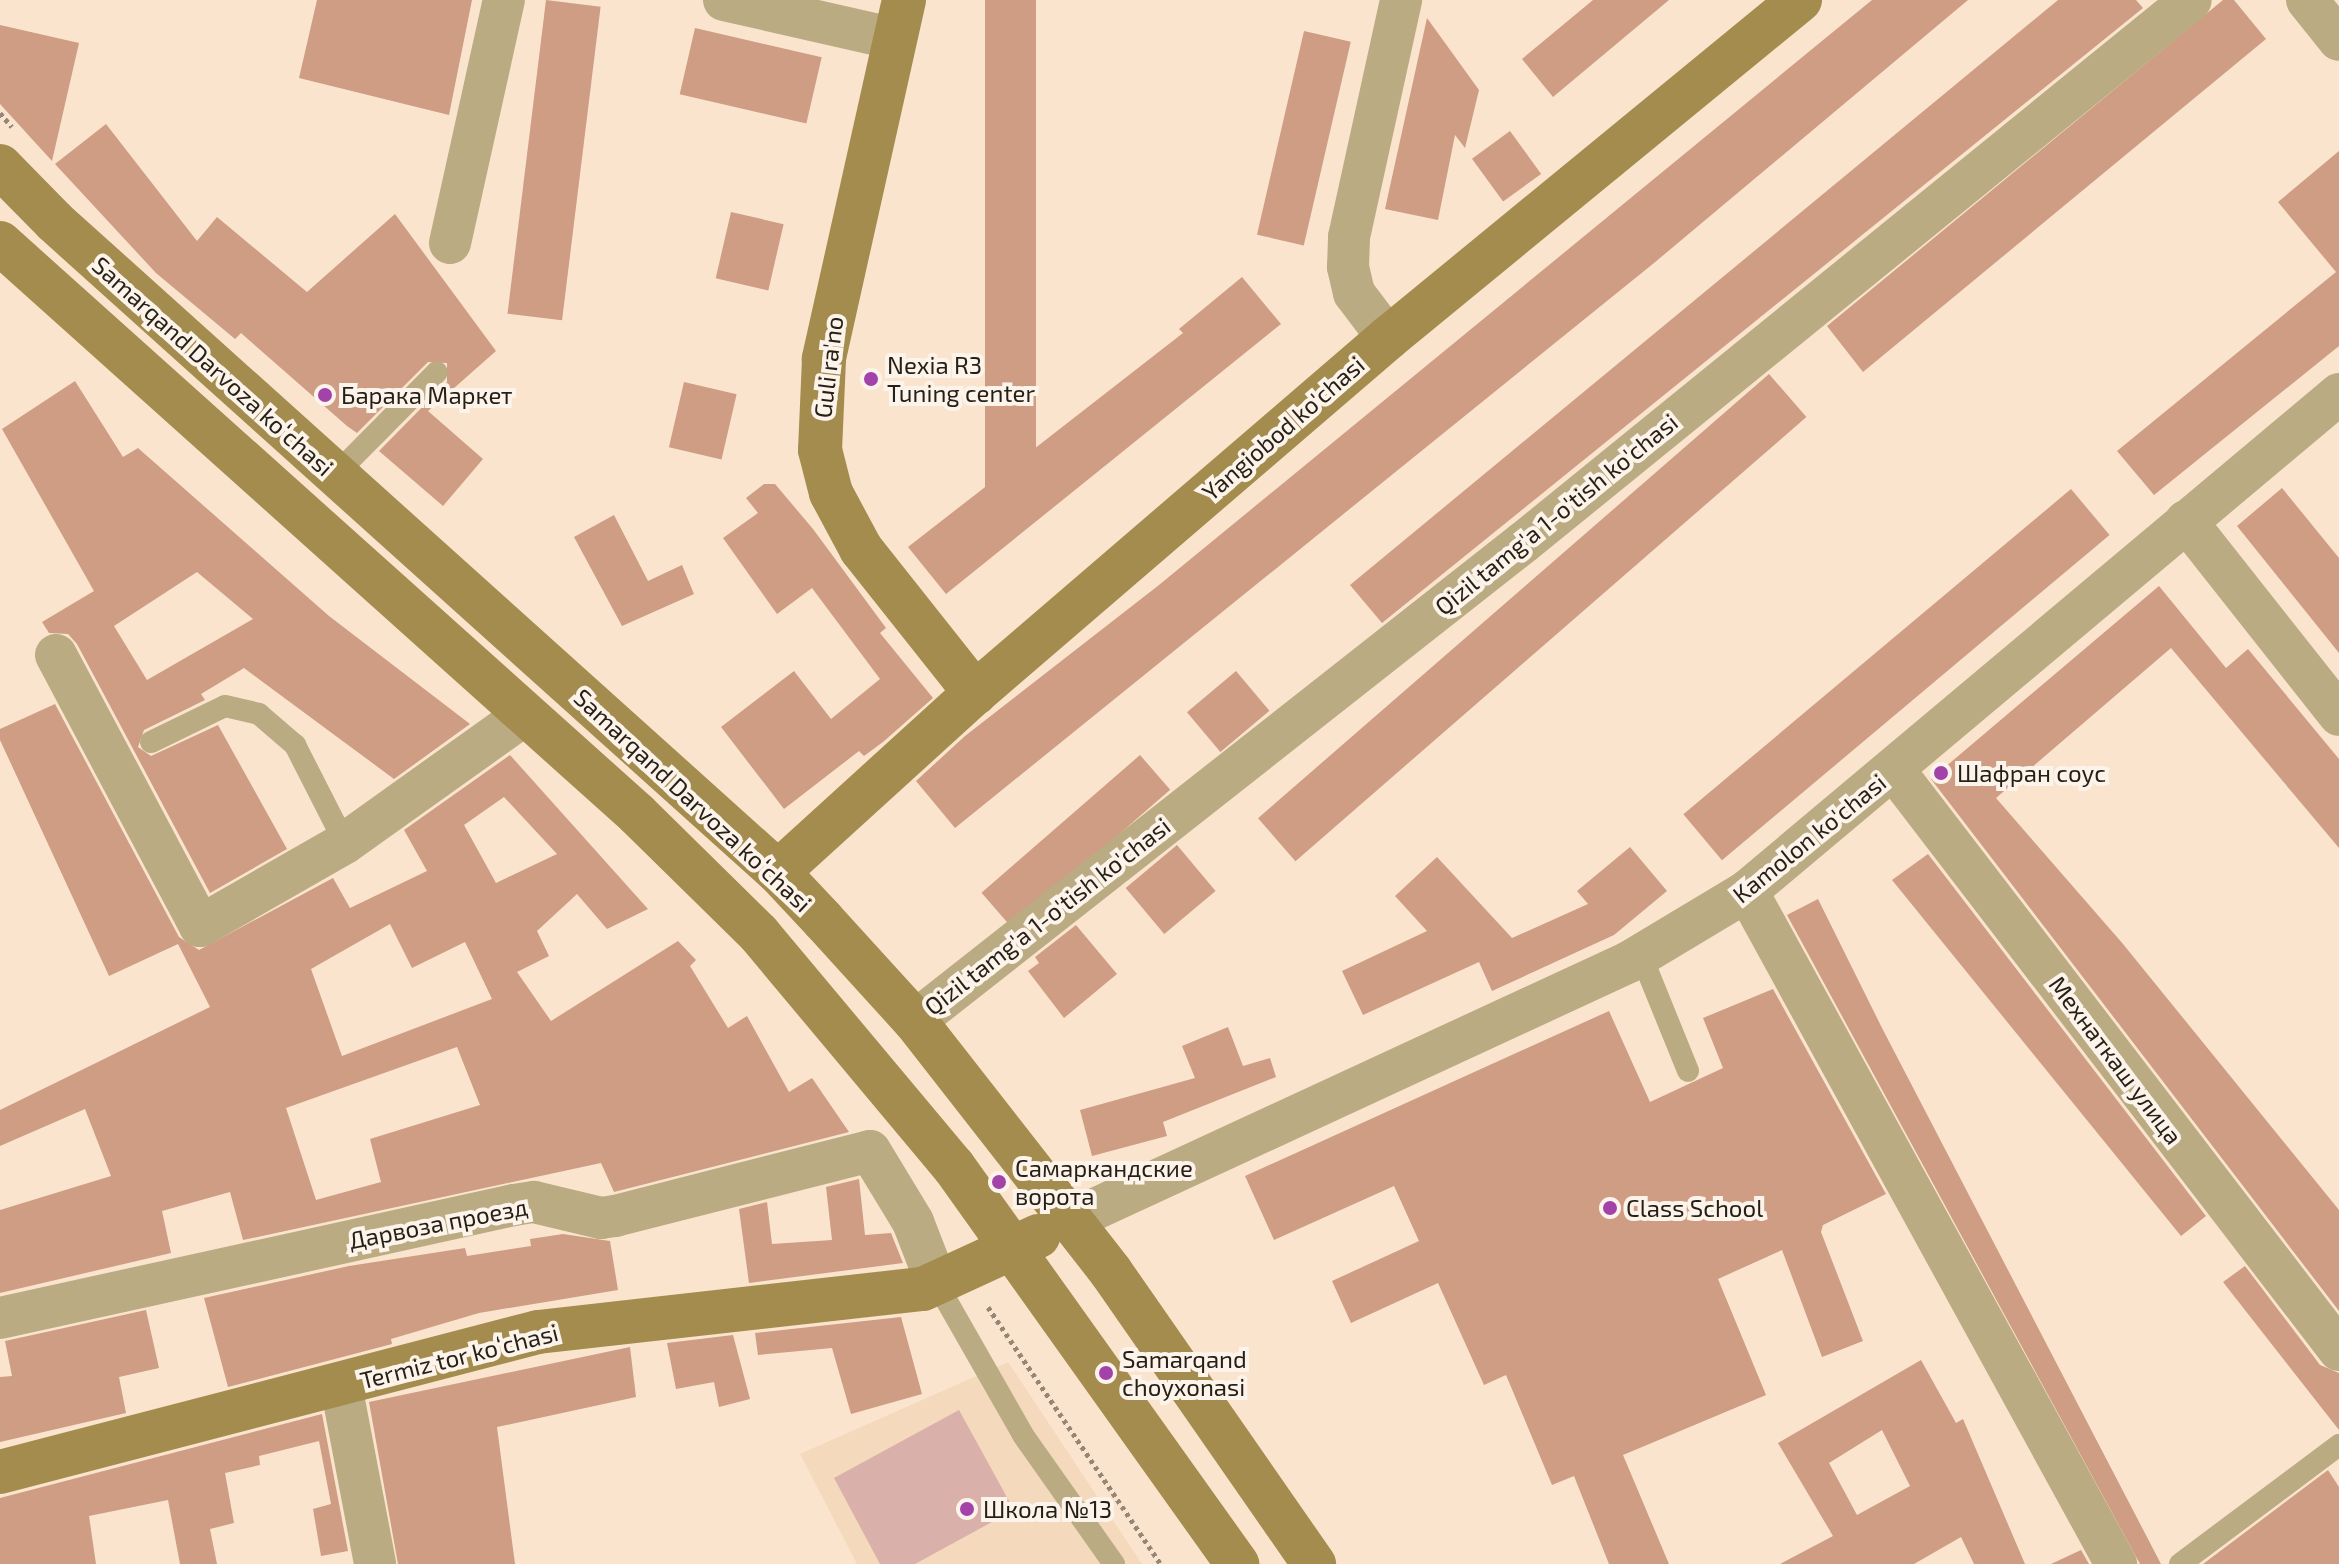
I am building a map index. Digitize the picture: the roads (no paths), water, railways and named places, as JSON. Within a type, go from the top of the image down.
[{"type":"main road","name":"Yangiobod ko'chasi","points":[[778,872],[975,693],[1388,338],[1800,0]]},
{"type":"main road","name":"Guli ra'no","points":[[899,19],[824,359],[820,450],[831,493],[861,549],[975,693]]},
{"type":"main road","name":"Samarqand Darvoza koʻchasi","points":[[0,166],[55,222],[334,476],[778,872],[915,1021],[1143,1317],[1314,1564]]},
{"type":"main road","name":"Samarqand Darvoza koʻchasi","points":[[0,243],[526,714],[759,934],[868,1060],[1014,1248],[1237,1564]]},
{"type":"main road","name":"Termiz tor koʻchasi","points":[[0,1472],[538,1332],[767,1309],[937,1284],[1069,1221]]},
{"type":"street","points":[[450,243],[504,0]]},
{"type":"street","points":[[724,0],[899,19]]},
{"type":"street","points":[[1388,338],[1354,293],[1348,267],[1349,237],[1401,0]]},
{"type":"street","name":"Qizil tamg'a 1-o'tish ko'chasi","points":[[915,1021],[1524,542],[2191,0]]},
{"type":"street","points":[[2307,0],[2339,40]]},
{"type":"street","name":"Kamolon ko'chasi","points":[[1069,1221],[1641,955],[1747,891],[2339,394]]},
{"type":"street","points":[[2186,521],[2339,715]]},
{"type":"street","points":[[56,655],[200,926],[345,843],[526,714]]},
{"type":"street","name":"Мехнаткаш улица","points":[[1894,770],[2339,1350]]},
{"type":"street","points":[[1747,891],[2116,1564]]},
{"type":"street","name":"Дарвоза проезд","points":[[0,1318],[514,1205],[534,1202],[601,1218],[615,1216],[870,1151],[913,1222],[937,1284]]},
{"type":"street","points":[[341,1385],[375,1564]]},
{"type":"lane","points":[[334,476],[437,372]]},
{"type":"lane","points":[[151,742],[225,706],[259,714],[295,745],[345,843]]},
{"type":"lane","points":[[1641,955],[1688,1071]]},
{"type":"lane","points":[[937,1284],[1023,1435],[1114,1564]]},
{"type":"lane","points":[[2180,1564],[2339,1445]]},
{"type":"place","name":"Nexia R3 Tuning center","points":[[871,379]]},
{"type":"place","name":"Барака Маркет","points":[[325,395]]},
{"type":"place","name":"Шафран соус","points":[[1941,773]]},
{"type":"place","name":"Самаркандские ворота","points":[[999,1182]]},
{"type":"place","name":"Class School","points":[[1610,1208]]},
{"type":"place","name":"Samarqand choyxonasi","points":[[1106,1373]]},
{"type":"place","name":"Школа №13","points":[[967,1509]]}]
